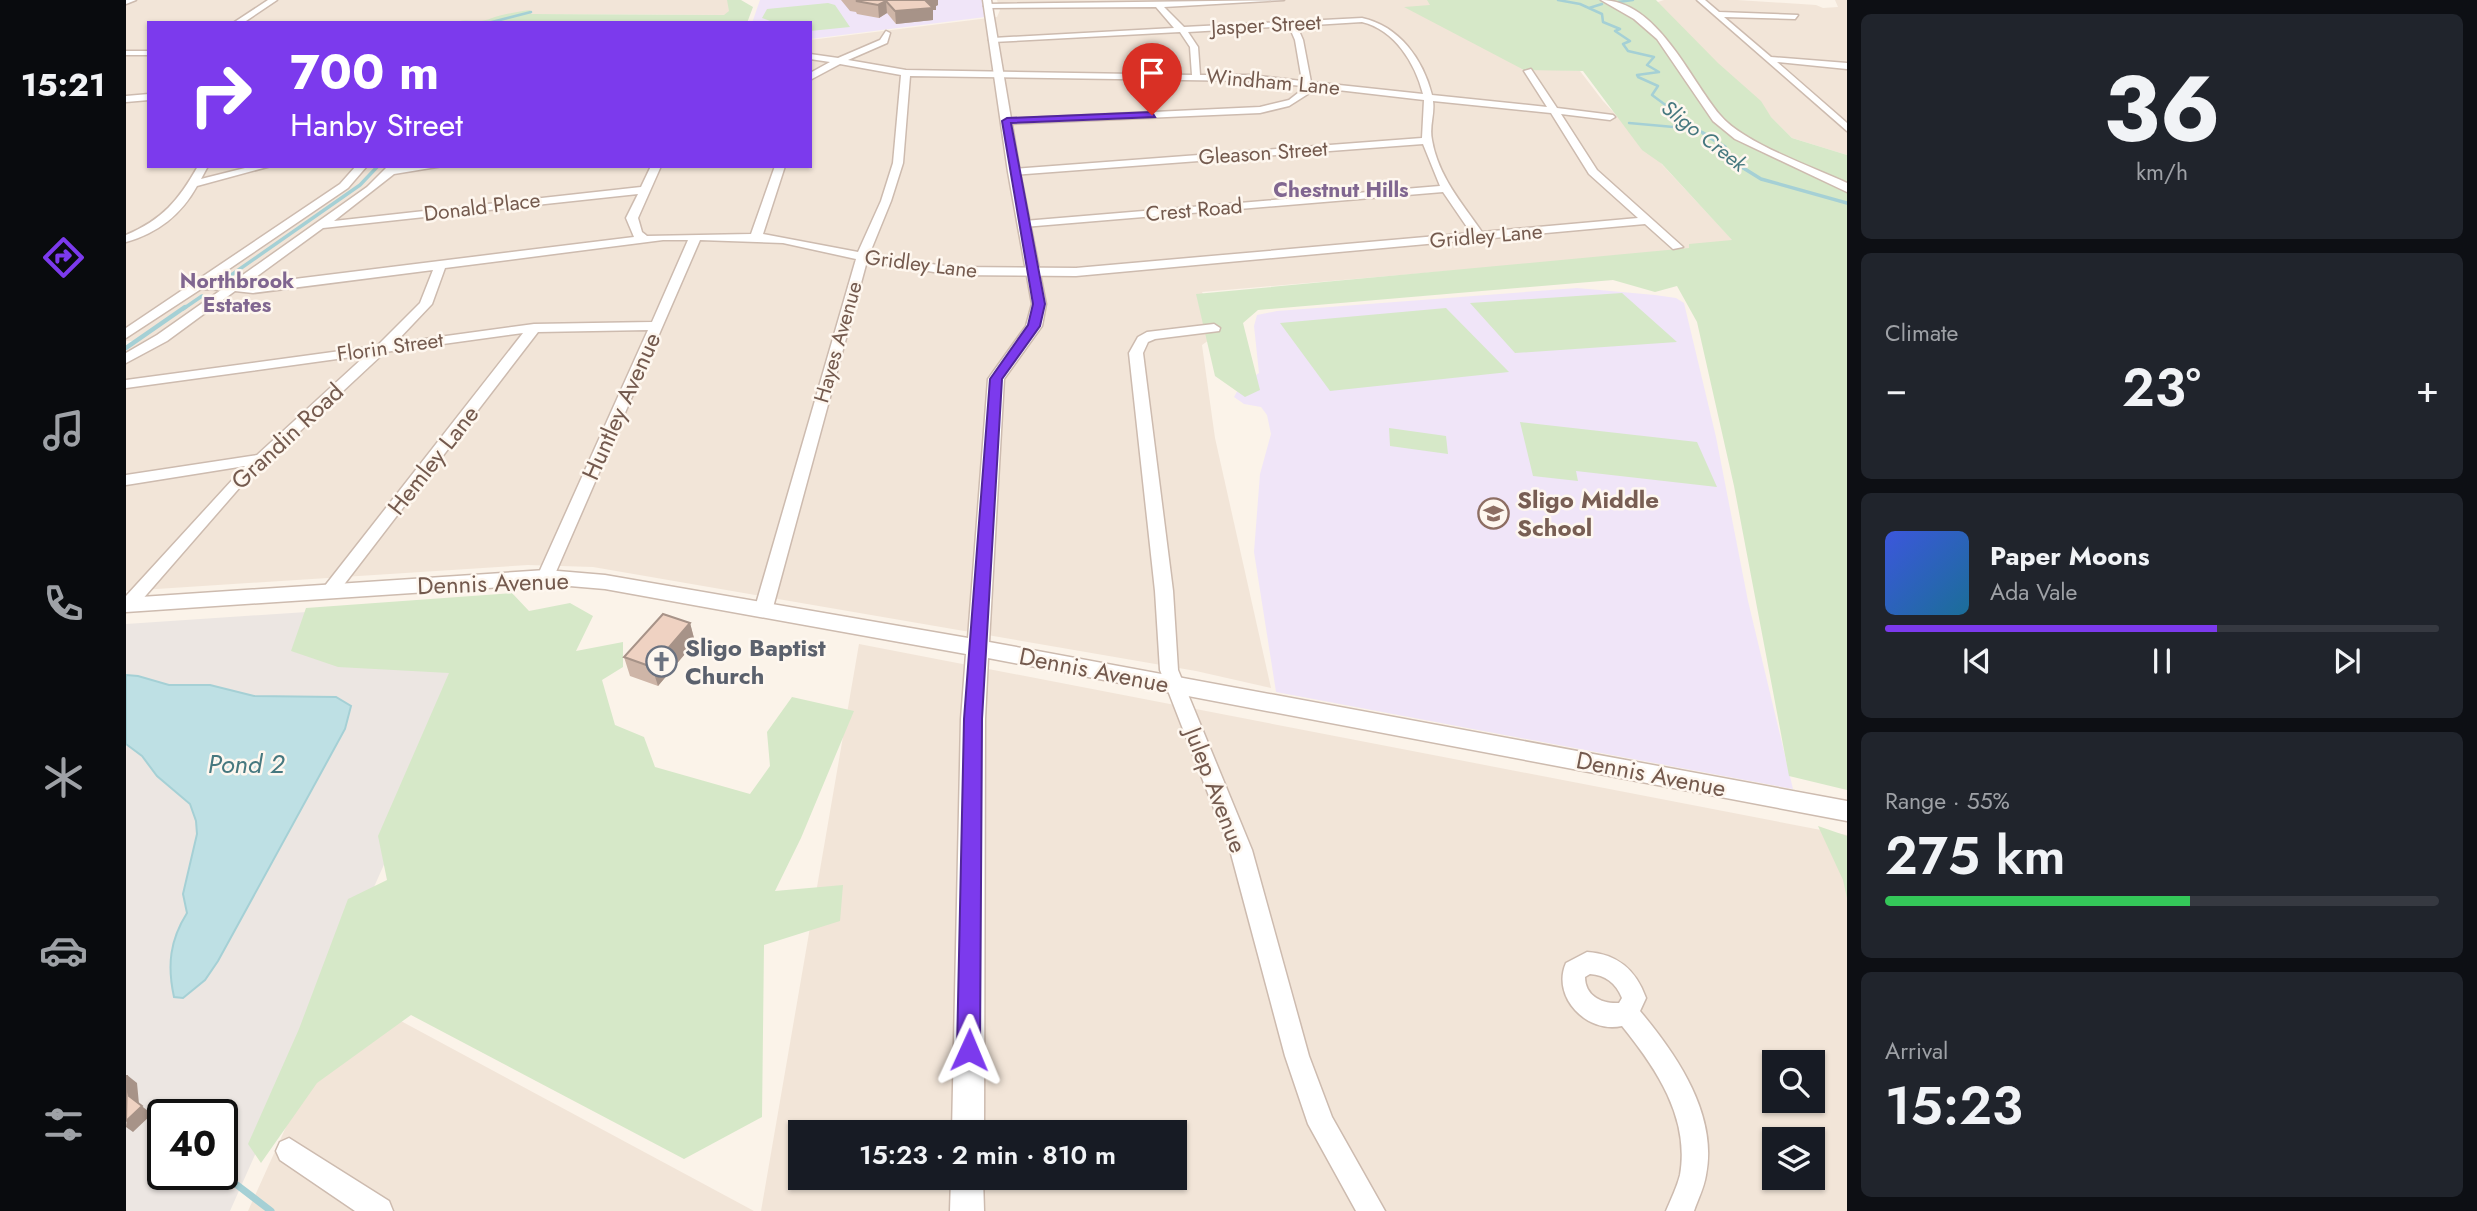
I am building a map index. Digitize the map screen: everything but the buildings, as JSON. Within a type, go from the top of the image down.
[{"type":"street","points":[[126,2],[132,0]]},
{"type":"street","points":[[240,21],[273,0]]},
{"type":"street","points":[[968,1120],[973,719],[996,379],[1034,326],[1039,304],[1014,172],[988,3],[1159,4],[1280,0]]},
{"type":"street","points":[[1605,0],[1637,17],[1661,37],[1717,118],[1739,137],[1847,188]]},
{"type":"street","points":[[1701,0],[1847,128]]},
{"type":"street","points":[[1159,4],[1164,16],[1180,29],[1194,48],[1196,76]]},
{"type":"street","points":[[1718,14],[1795,17]]},
{"type":"street","name":"Jasper Street","points":[[993,40],[1371,21],[1391,33],[1411,57],[1422,76],[1427,97]]},
{"type":"street","points":[[1007,121],[1260,110],[1276,107],[1300,98],[1308,90],[1292,24]]},
{"type":"street","points":[[812,76],[884,41],[886,33]]},
{"type":"street","points":[[126,53],[147,53]]},
{"type":"street","name":"Windham Lane","points":[[812,56],[906,73],[1196,76],[1307,84],[1610,117]]},
{"type":"street","points":[[1768,59],[1847,65]]},
{"type":"street","points":[[1528,71],[1593,172],[1677,247]]},
{"type":"street","name":"Hayes Avenue","points":[[763,611],[862,257],[887,201],[898,163],[906,73]]},
{"type":"street","points":[[1427,97],[1427,141],[1434,164],[1479,237]]},
{"type":"street","points":[[126,108],[130,99]]},
{"type":"street","name":"Gleason Street","points":[[1014,172],[1427,141]]},
{"type":"street","points":[[126,239],[165,221],[179,208],[202,168]]},
{"type":"street","points":[[193,184],[258,168]]},
{"type":"street","points":[[126,334],[344,186],[360,168]]},
{"type":"street","points":[[644,239],[637,234],[632,218],[655,168]]},
{"type":"street","points":[[755,237],[779,168]]},
{"type":"street","points":[[126,359],[162,338],[232,288],[392,169]]},
{"type":"street","name":"Crest Road","points":[[1024,224],[1448,188]]},
{"type":"street","name":"Donald Place","points":[[320,225],[644,190]]},
{"type":"street","name":"Gridley Lane","points":[[199,285],[253,289],[644,239],[696,236],[755,237],[802,243],[862,257],[952,271],[1032,272],[1144,268],[1647,221]]},
{"type":"street","name":"Huntley Avenue","points":[[547,577],[696,236]]},
{"type":"street","name":"Grandin Road","points":[[127,605],[236,483],[426,304],[440,266]]},
{"type":"street","name":"Florin Street","points":[[126,384],[534,328],[656,326]]},
{"type":"street","name":"Hemley Lane","points":[[330,591],[534,328]]},
{"type":"street","name":"Julep Avenue","points":[[1214,328],[1152,335],[1143,340],[1136,353],[1164,591],[1169,670],[1241,850],[1297,1056],[1321,1124],[1371,1211]]},
{"type":"street","points":[[126,480],[262,459]]},
{"type":"street","name":"Dennis Avenue","points":[[127,605],[547,577],[605,582],[978,648],[1847,811]]},
{"type":"street","points":[[1628,1013],[1652,1042],[1675,1082],[1693,1128],[1693,1174],[1681,1211]]},
{"type":"street","points":[[289,1152],[379,1211]]},
{"type":"street","points":[[967,1190],[967,1211]]},
{"type":"shaded area","points":[[126,0],[732,0],[736,15],[529,14],[499,21],[147,21],[147,168],[812,168],[812,40],[997,17],[1000,10],[997,0],[1463,0],[1526,68],[1580,71],[1603,101],[1738,246],[1202,292],[1222,331],[1202,345],[1215,438],[1271,688],[1196,671],[593,567],[528,565],[126,591],[126,351],[137,341],[126,341]]},
{"type":"shaded area","points":[[760,0],[982,0],[985,17],[812,39],[812,21],[753,21]]},
{"type":"shaded area","points":[[1664,0],[1737,0],[1816,5],[1823,8],[1838,7],[1835,0],[1847,0],[1847,155],[1792,138],[1655,3]]},
{"type":"shaded area","name":"Sligo Middle School","points":[[1577,288],[1655,295],[1676,298],[1684,303],[1716,437],[1748,601],[1793,789],[1276,692],[1254,552],[1260,474],[1271,434],[1267,415],[1261,407],[1244,404],[1234,397],[1240,386],[1259,373],[1254,326],[1257,315],[1277,311]]},
{"type":"shaded area","points":[[502,599],[230,1211],[126,1211],[126,624]]},
{"type":"shaded area","points":[[859,644],[1847,835],[1847,1211],[761,1211]]},
{"type":"shaded area","points":[[347,992],[754,1211],[248,1211]]},
{"type":"green space","points":[[727,0],[741,0],[753,7],[748,21],[482,21],[530,10],[531,14],[724,15],[729,11]]},
{"type":"green space","points":[[1427,0],[1656,0],[1718,63],[1761,101],[1771,117],[1792,138],[1847,155],[1847,790],[1789,776],[1734,486],[1697,322],[1677,286],[1655,292],[1613,280],[1258,310],[1243,323],[1260,390],[1245,397],[1215,376],[1196,294],[1689,248],[1689,244],[1732,240],[1662,164],[1642,150],[1583,71],[1524,70],[1404,7],[1430,5]]},
{"type":"green space","points":[[828,3],[835,5],[850,27],[812,31],[812,21],[770,21],[762,18],[767,9]]},
{"type":"green space","points":[[1622,293],[1677,342],[1515,353],[1470,303]]},
{"type":"green space","points":[[1446,308],[1509,372],[1330,391],[1280,323]]},
{"type":"green space","points":[[1520,422],[1697,442],[1717,487],[1576,471],[1578,481],[1533,476]]},
{"type":"green space","points":[[1389,428],[1446,436],[1448,454],[1390,446]]},
{"type":"green space","points":[[512,593],[529,611],[570,603],[593,616],[576,651],[623,642],[623,667],[602,680],[615,725],[644,737],[655,767],[750,794],[770,766],[767,732],[792,697],[854,711],[801,838],[775,891],[843,885],[840,921],[764,945],[762,1117],[684,1159],[411,1015],[317,1083],[261,1163],[248,1144],[299,1029],[348,899],[387,880],[378,836],[449,673],[338,667],[291,651],[306,608]]},
{"type":"green space","points":[[1818,826],[1847,836],[1847,898],[1843,880]]},
{"type":"water","name":"Pond 2","points":[[126,675],[169,685],[210,685],[254,696],[336,697],[351,706],[345,729],[218,961],[205,980],[183,998],[174,997],[171,963],[177,933],[187,913],[183,894],[197,834],[196,821],[190,804],[157,776],[142,756],[126,744]]},
{"type":"waterway","name":"Sligo Creek","points":[[1558,0],[1580,4],[1602,14],[1603,22],[1620,29],[1615,31],[1630,41],[1623,44],[1628,51],[1654,57],[1647,65],[1659,72],[1637,75],[1638,77],[1658,86],[1652,95],[1705,134]]},
{"type":"waterway","points":[[1618,2],[1633,0]]},
{"type":"waterway","points":[[1589,8],[1602,4]]},
{"type":"waterway","points":[[496,21],[531,12]]},
{"type":"waterway","points":[[1629,123],[1696,129]]},
{"type":"waterway","name":"Sligo Creek","points":[[1705,134],[1725,147],[1732,161],[1761,179],[1847,203]]},
{"type":"waterway","points":[[224,280],[360,185],[376,168]]},
{"type":"waterway","points":[[183,309],[202,296]]},
{"type":"waterway","points":[[126,348],[185,307]]},
{"type":"waterway","points":[[238,1186],[271,1211]]},
{"type":"place","name":"Sligo Middle School","points":[[1494,513]]},
{"type":"place","name":"Sligo Baptist Church","points":[[662,661]]},
{"type":"district","name":"Chestnut Hills","points":[[1341,190]]},
{"type":"district","name":"Northbrook Estates","points":[[237,293]]},
{"type":"route","points":[[969,1050],[973,719],[996,379],[1034,326],[1039,304],[1007,121],[1152,115]]}]
